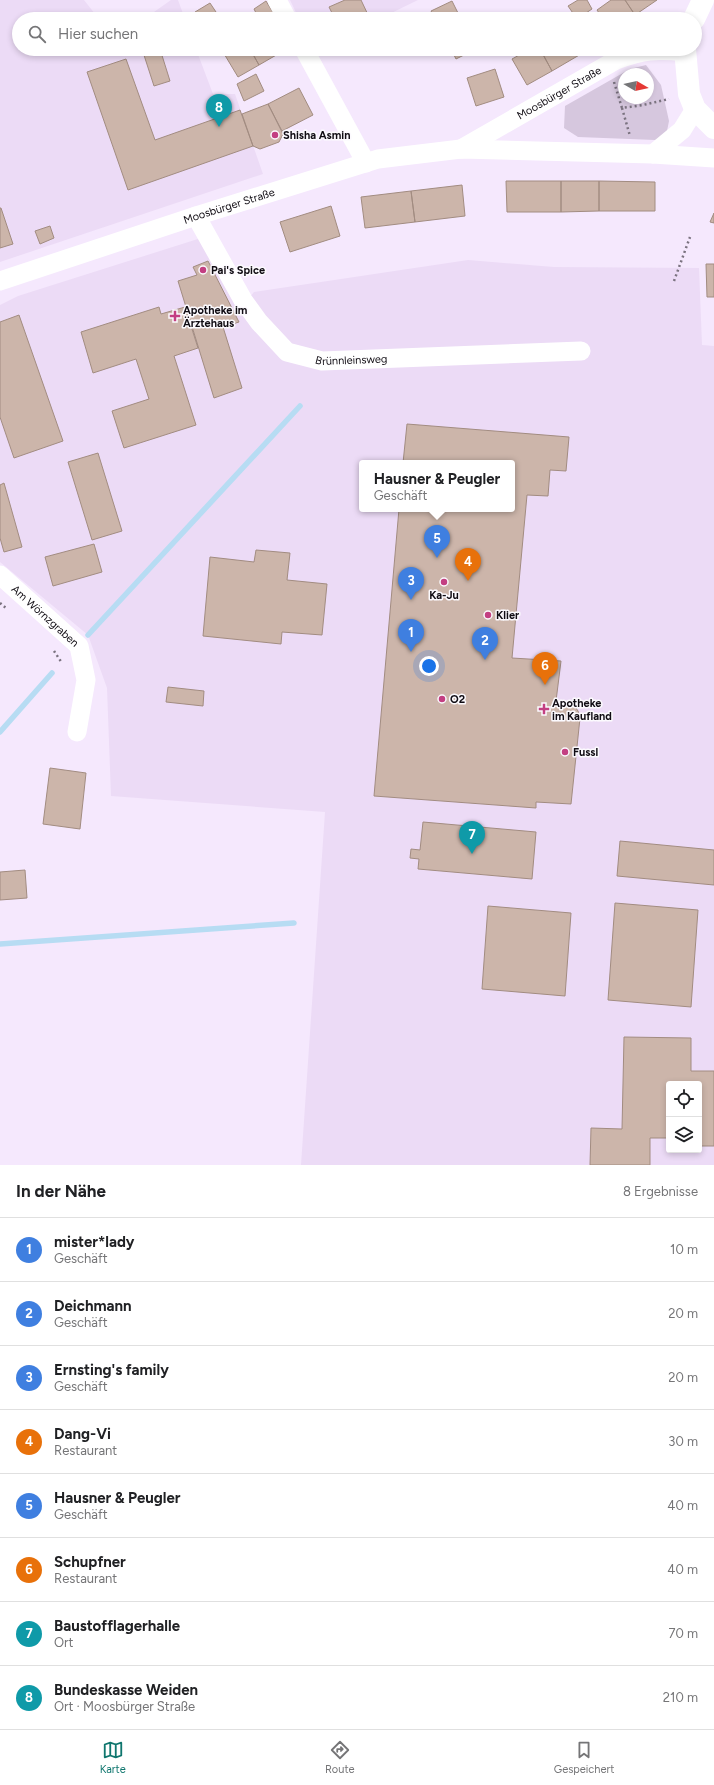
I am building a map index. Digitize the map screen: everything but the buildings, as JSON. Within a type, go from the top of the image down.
[{"type":"main road","points":[[698,12],[704,0]]},
{"type":"main road","points":[[686,56],[692,102],[714,128]]},
{"type":"street","points":[[277,0],[284,12]]},
{"type":"street","points":[[308,56],[366,163]]},
{"type":"street","name":"Moosbürger Straße","points":[[461,149],[616,60],[628,56]]},
{"type":"street","points":[[653,154],[682,130],[692,102]]},
{"type":"street","name":"Moosbürger Straße","points":[[0,281],[196,216],[378,159],[461,149],[653,154],[714,158]]},
{"type":"street","name":"Brünnleinsweg","points":[[196,216],[243,300],[259,322],[287,352],[322,361],[581,351]]},
{"type":"street","name":"Am Wörnzgraben","points":[[0,575],[80,646],[86,680],[77,732]]},
{"type":"path","points":[[606,66],[615,83],[629,128],[633,154]]},
{"type":"path","points":[[622,108],[692,102]]},
{"type":"path","points":[[674,281],[690,237]]},
{"type":"path","points":[[0,603],[12,613]]},
{"type":"path","points":[[53,649],[66,669],[86,680]]},
{"type":"shaded area","points":[[0,0],[84,0],[93,12],[12,12],[12,56],[199,56],[213,94],[235,94],[263,174],[0,262]]},
{"type":"shaded area","points":[[171,0],[178,0],[182,12],[154,12]]},
{"type":"shaded area","points":[[290,0],[418,0],[393,12],[296,12]]},
{"type":"shaded area","points":[[646,65],[648,68],[634,68]]},
{"type":"shaded area","points":[[618,76],[618,104],[654,104],[654,76],[661,85],[669,121],[666,136],[655,140],[578,137],[564,128],[565,106]]},
{"type":"shaded area","points":[[201,238],[241,308],[254,292],[468,260],[554,267],[699,268],[702,345],[714,346],[714,1165],[301,1165],[325,812],[111,796],[107,688],[88,635],[0,562],[0,305],[18,296]]},
{"type":"waterway","points":[[88,635],[300,406]]},
{"type":"waterway","points":[[0,732],[52,673]]},
{"type":"waterway","points":[[0,944],[294,923]]},
{"type":"place","name":"Bundeskasse Weiden","points":[[219,127]]},
{"type":"place","name":"Shisha Asmin","points":[[275,135]]},
{"type":"place","name":"Pai's Spice","points":[[203,270]]},
{"type":"place","name":"Apotheke im Ärztehaus","points":[[175,316]]},
{"type":"place","name":"Hausner & Peugler","points":[[437,558]]},
{"type":"place","name":"Dang-Vi","points":[[468,581]]},
{"type":"place","name":"Ka-Ju","points":[[444,582]]},
{"type":"place","name":"Ernsting's family","points":[[411,600]]},
{"type":"place","name":"Klier","points":[[488,615]]},
{"type":"place","name":"mister*lady","points":[[411,652]]},
{"type":"place","name":"Deichmann","points":[[485,660]]},
{"type":"place","name":"Schupfner","points":[[545,685]]},
{"type":"place","name":"O2","points":[[442,699]]},
{"type":"place","name":"Apotheke im Kaufland","points":[[544,709]]},
{"type":"place","name":"Fussl","points":[[565,752]]},
{"type":"place","name":"Baustofflagerhalle","points":[[472,854]]}]
